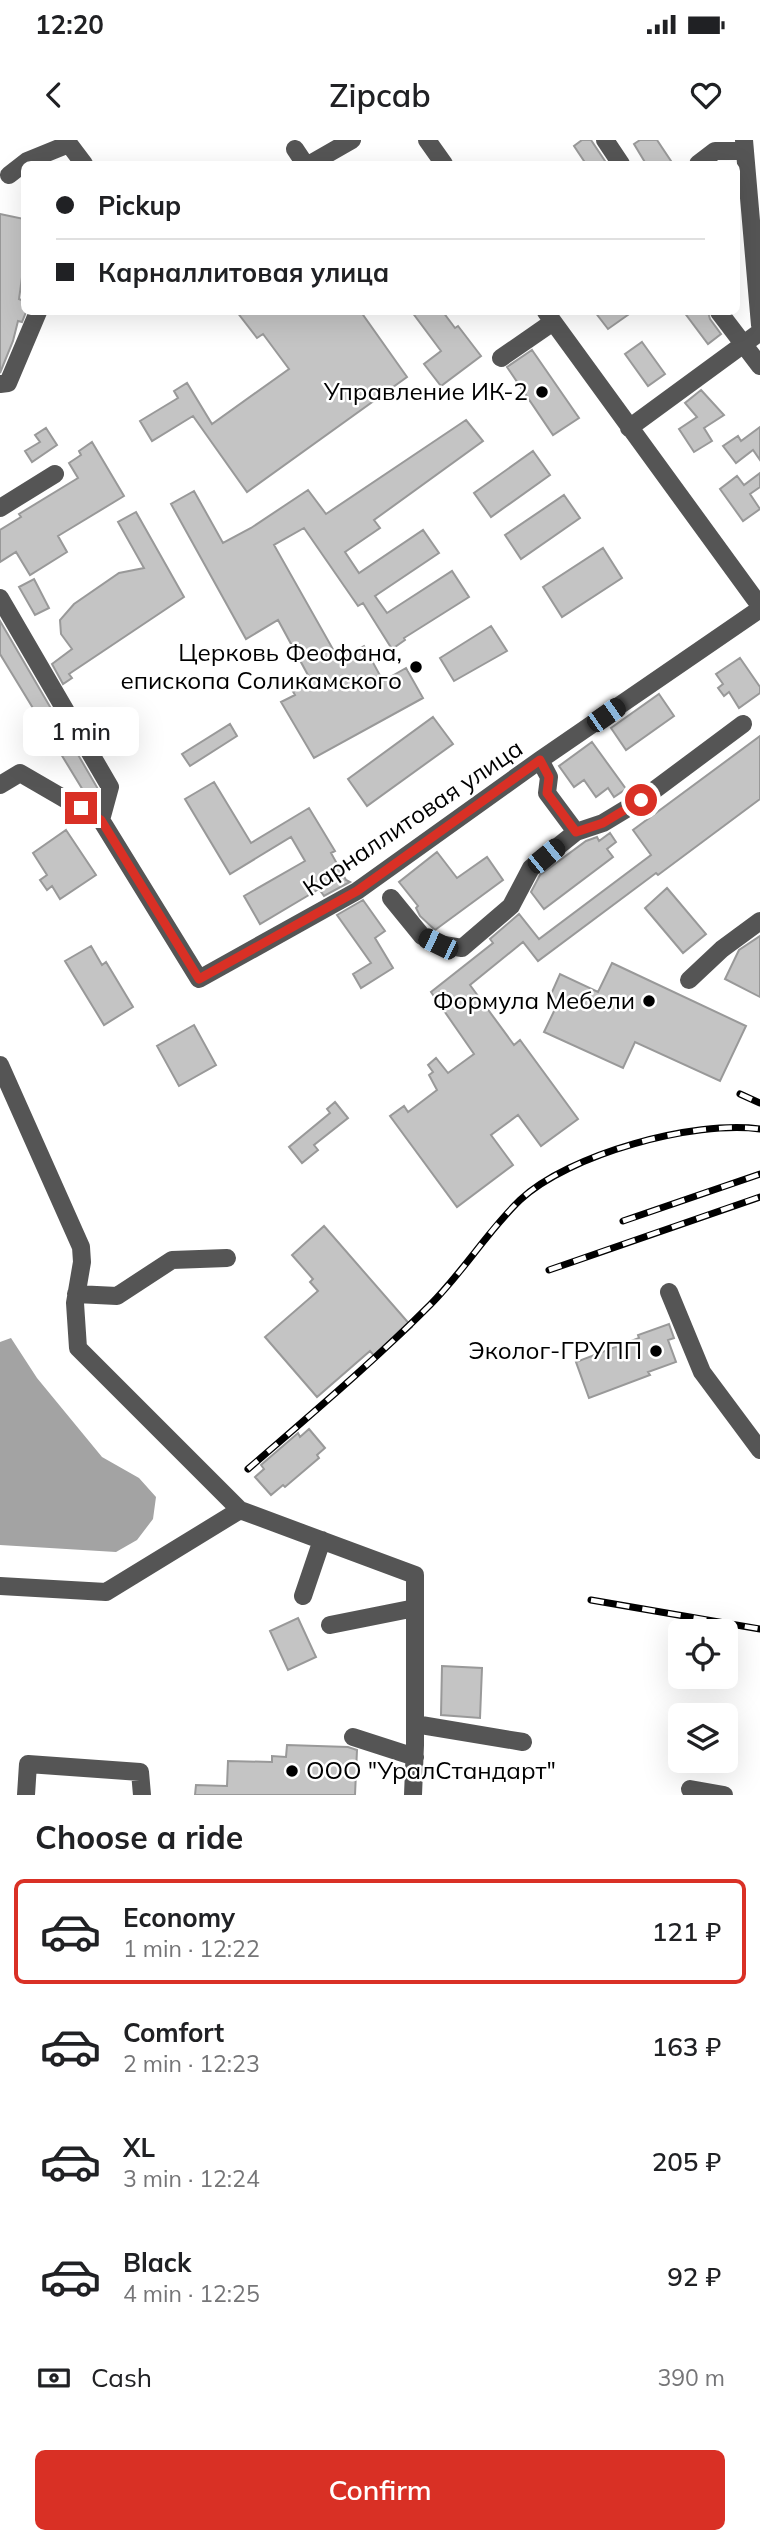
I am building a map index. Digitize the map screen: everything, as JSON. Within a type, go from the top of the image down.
[{"type":"street","points":[[303,159],[352,140]]},
{"type":"street","points":[[427,140],[442,161]]},
{"type":"street","points":[[605,140],[619,161]]},
{"type":"street","points":[[27,161],[69,144],[82,161]]},
{"type":"street","points":[[702,161],[715,150],[744,145],[757,263],[760,325]]},
{"type":"street","points":[[9,175],[21,166]]},
{"type":"street","points":[[0,384],[8,383],[37,315]]},
{"type":"street","points":[[721,315],[760,366]]},
{"type":"street","points":[[500,358],[549,317]]},
{"type":"street","name":"Карналлитовая улица","points":[[0,785],[20,773],[101,820],[199,979],[357,891],[760,608],[549,317]]},
{"type":"street","points":[[629,428],[760,331]]},
{"type":"street","points":[[0,508],[55,474]]},
{"type":"street","points":[[0,598],[110,787],[101,820]]},
{"type":"street","points":[[391,898],[422,936],[438,944],[462,948],[511,906],[531,868],[576,832],[603,823],[641,800],[743,724]]},
{"type":"street","points":[[540,760],[549,777],[547,793],[576,832]]},
{"type":"street","points":[[689,980],[723,948],[760,921]]},
{"type":"street","points":[[0,1065],[81,1247],[82,1262],[75,1303],[78,1348],[240,1510],[415,1575],[413,1795]]},
{"type":"street","points":[[76,1294],[117,1296],[172,1260],[227,1258]]},
{"type":"street","points":[[669,1292],[702,1372],[760,1450]]},
{"type":"street","points":[[0,1587],[106,1592],[240,1510]]},
{"type":"street","points":[[303,1596],[322,1540]]},
{"type":"street","points":[[330,1625],[415,1608]]},
{"type":"street","points":[[415,1724],[523,1742]]},
{"type":"street","points":[[353,1737],[415,1757]]},
{"type":"street","points":[[26,1795],[28,1764],[140,1772],[142,1795]]},
{"type":"street","points":[[690,1789],[724,1795]]},
{"type":"shaded area","points":[[11,1338],[37,1378],[102,1457],[139,1478],[156,1497],[153,1519],[137,1540],[116,1552],[0,1545],[0,1342]]},
{"type":"building","points":[[582,140],[591,140],[605,161],[584,161],[574,146]]},
{"type":"building","points":[[640,140],[657,140],[671,161],[644,161],[634,144]]},
{"type":"building","points":[[0,214],[21,218],[19,299],[21,315],[25,315],[22,322],[18,321],[0,373]]},
{"type":"building","points":[[239,315],[363,315],[407,377],[247,492],[193,416],[152,441],[140,421],[178,398],[174,391],[187,383],[212,424],[289,369],[263,334],[257,338]]},
{"type":"building","points":[[414,315],[445,315],[455,328],[458,326],[481,356],[441,386],[424,364],[441,351]]},
{"type":"building","points":[[597,315],[628,315],[608,329]]},
{"type":"building","points":[[686,315],[709,315],[721,334],[708,344]]},
{"type":"building","points":[[642,342],[665,374],[648,386],[625,354]]},
{"type":"building","name":"Управление ИК-2","points":[[532,350],[579,418],[553,435],[507,367]]},
{"type":"building","points":[[701,390],[724,415],[704,428],[712,441],[694,452],[679,429],[697,417],[685,403]]},
{"type":"building","points":[[466,420],[483,441],[374,520],[380,528],[345,552],[359,573],[423,530],[439,553],[375,596],[387,613],[452,571],[469,597],[404,638],[405,640],[392,649],[363,603],[358,606],[304,528],[274,545],[339,660],[364,646],[383,681],[406,668],[423,698],[314,758],[281,702],[295,695],[291,688],[309,677],[278,620],[246,639],[171,504],[194,491],[223,543],[308,490],[326,514]]},
{"type":"building","points":[[760,427],[760,460],[753,450],[736,463],[723,446],[738,436],[741,441]]},
{"type":"building","points":[[46,428],[57,445],[32,462],[25,451],[40,442],[35,435]]},
{"type":"building","points":[[92,442],[124,496],[58,536],[67,552],[30,575],[16,552],[0,562],[0,530],[21,517],[19,514],[78,478],[69,463],[81,455],[79,451]]},
{"type":"building","points":[[533,451],[550,475],[491,517],[474,493]]},
{"type":"building","points":[[760,473],[760,487],[750,494],[760,509],[743,521],[720,489],[737,476],[744,485]]},
{"type":"building","points":[[564,495],[580,518],[521,559],[505,535]]},
{"type":"building","points":[[136,512],[184,597],[69,674],[72,678],[63,684],[52,664],[72,649],[61,634],[60,620],[74,604],[119,573],[144,568],[118,522]]},
{"type":"building","points":[[603,548],[622,578],[562,617],[543,587]]},
{"type":"building","points":[[34,579],[49,608],[35,615],[19,587]]},
{"type":"building","points":[[0,621],[98,789],[96,795],[89,800],[0,654]]},
{"type":"building","points":[[491,626],[507,651],[454,681],[440,658]]},
{"type":"building","points":[[740,658],[760,687],[760,693],[739,708],[729,692],[724,696],[718,688],[723,684],[716,674]]},
{"type":"building","points":[[659,694],[674,716],[626,750],[611,728]]},
{"type":"building","points":[[433,717],[453,744],[367,806],[348,779]]},
{"type":"building","points":[[230,724],[237,736],[190,766],[182,754]]},
{"type":"building","points":[[760,736],[760,799],[538,961],[523,942],[470,985],[514,1045],[520,1040],[578,1119],[541,1146],[518,1115],[491,1135],[513,1165],[457,1207],[390,1116],[404,1106],[408,1112],[437,1090],[429,1075],[433,1072],[428,1065],[436,1058],[448,1073],[474,1054],[431,992],[493,943],[490,939],[519,914],[539,939],[651,855],[633,830]]},
{"type":"building","points":[[592,742],[626,789],[614,797],[608,788],[596,797],[584,780],[574,787],[559,766]]},
{"type":"building","points":[[214,782],[251,843],[309,808],[335,851],[331,853],[346,880],[350,882],[324,896],[319,889],[260,924],[244,896],[305,861],[291,837],[230,874],[185,799]]},
{"type":"building","points":[[66,830],[96,875],[60,899],[52,886],[47,890],[40,880],[47,875],[33,853]]},
{"type":"building","points":[[610,833],[616,842],[607,849],[613,857],[544,909],[531,892],[540,875],[586,841],[597,837],[599,841]]},
{"type":"building","points":[[437,852],[457,878],[487,857],[503,880],[435,930],[420,916],[416,908],[418,906],[399,882]]},
{"type":"building","points":[[667,888],[706,934],[683,953],[645,908]]},
{"type":"building","points":[[363,900],[385,931],[375,938],[393,968],[361,988],[353,974],[371,963],[337,915]]},
{"type":"building","points":[[760,936],[760,997],[725,979],[739,950]]},
{"type":"building","points":[[91,946],[102,965],[106,962],[133,1007],[104,1025],[65,961]]},
{"type":"building","points":[[612,963],[746,1026],[720,1081],[635,1042],[623,1068],[544,1032],[557,1005],[548,1001],[560,974],[598,992]]},
{"type":"building","points":[[194,1025],[216,1065],[179,1086],[157,1046]]},
{"type":"building","points":[[335,1102],[348,1118],[314,1145],[318,1150],[302,1163],[289,1147],[330,1113],[327,1109]]},
{"type":"building","points":[[324,1226],[412,1327],[376,1358],[370,1351],[317,1397],[265,1337],[318,1291],[310,1282],[313,1279],[292,1255]]},
{"type":"building","points":[[669,1324],[674,1338],[668,1340],[676,1362],[589,1398],[576,1362]]},
{"type":"building","points":[[309,1429],[325,1448],[317,1455],[319,1458],[285,1487],[283,1485],[271,1495],[255,1477],[264,1469],[261,1465],[298,1433],[300,1437]]},
{"type":"building","points":[[298,1618],[316,1657],[288,1670],[270,1631]]},
{"type":"building","points":[[442,1666],[482,1668],[480,1718],[441,1715]]},
{"type":"building","name":"ООО \"УралСтандарт\"","points":[[287,1745],[348,1747],[357,1750],[355,1795],[195,1795],[196,1785],[227,1786],[228,1761],[272,1762],[272,1756],[286,1757]]},
{"type":"railway","points":[[740,1094],[760,1103]]},
{"type":"railway","points":[[248,1469],[408,1327],[442,1292],[508,1212],[542,1183],[600,1155],[668,1135],[702,1130],[760,1129]]},
{"type":"railway","points":[[623,1221],[760,1174]]},
{"type":"railway","points":[[549,1270],[760,1197]]},
{"type":"railway","points":[[591,1600],[760,1629]]},
{"type":"place","name":"Управление ИК-2","points":[[542,392]]},
{"type":"place","name":"Церковь Феофана, епископа Соликамского","points":[[416,667]]},
{"type":"place","name":"Формула Мебели","points":[[649,1001]]},
{"type":"place","name":"Эколог-ГРУПП","points":[[656,1351]]},
{"type":"place","name":"ООО \"УралСтандарт\"","points":[[292,1771]]},
{"type":"route","points":[[81,808],[101,820],[199,979],[357,891],[540,760],[549,777],[547,793],[576,832],[603,823],[641,800]]}]
